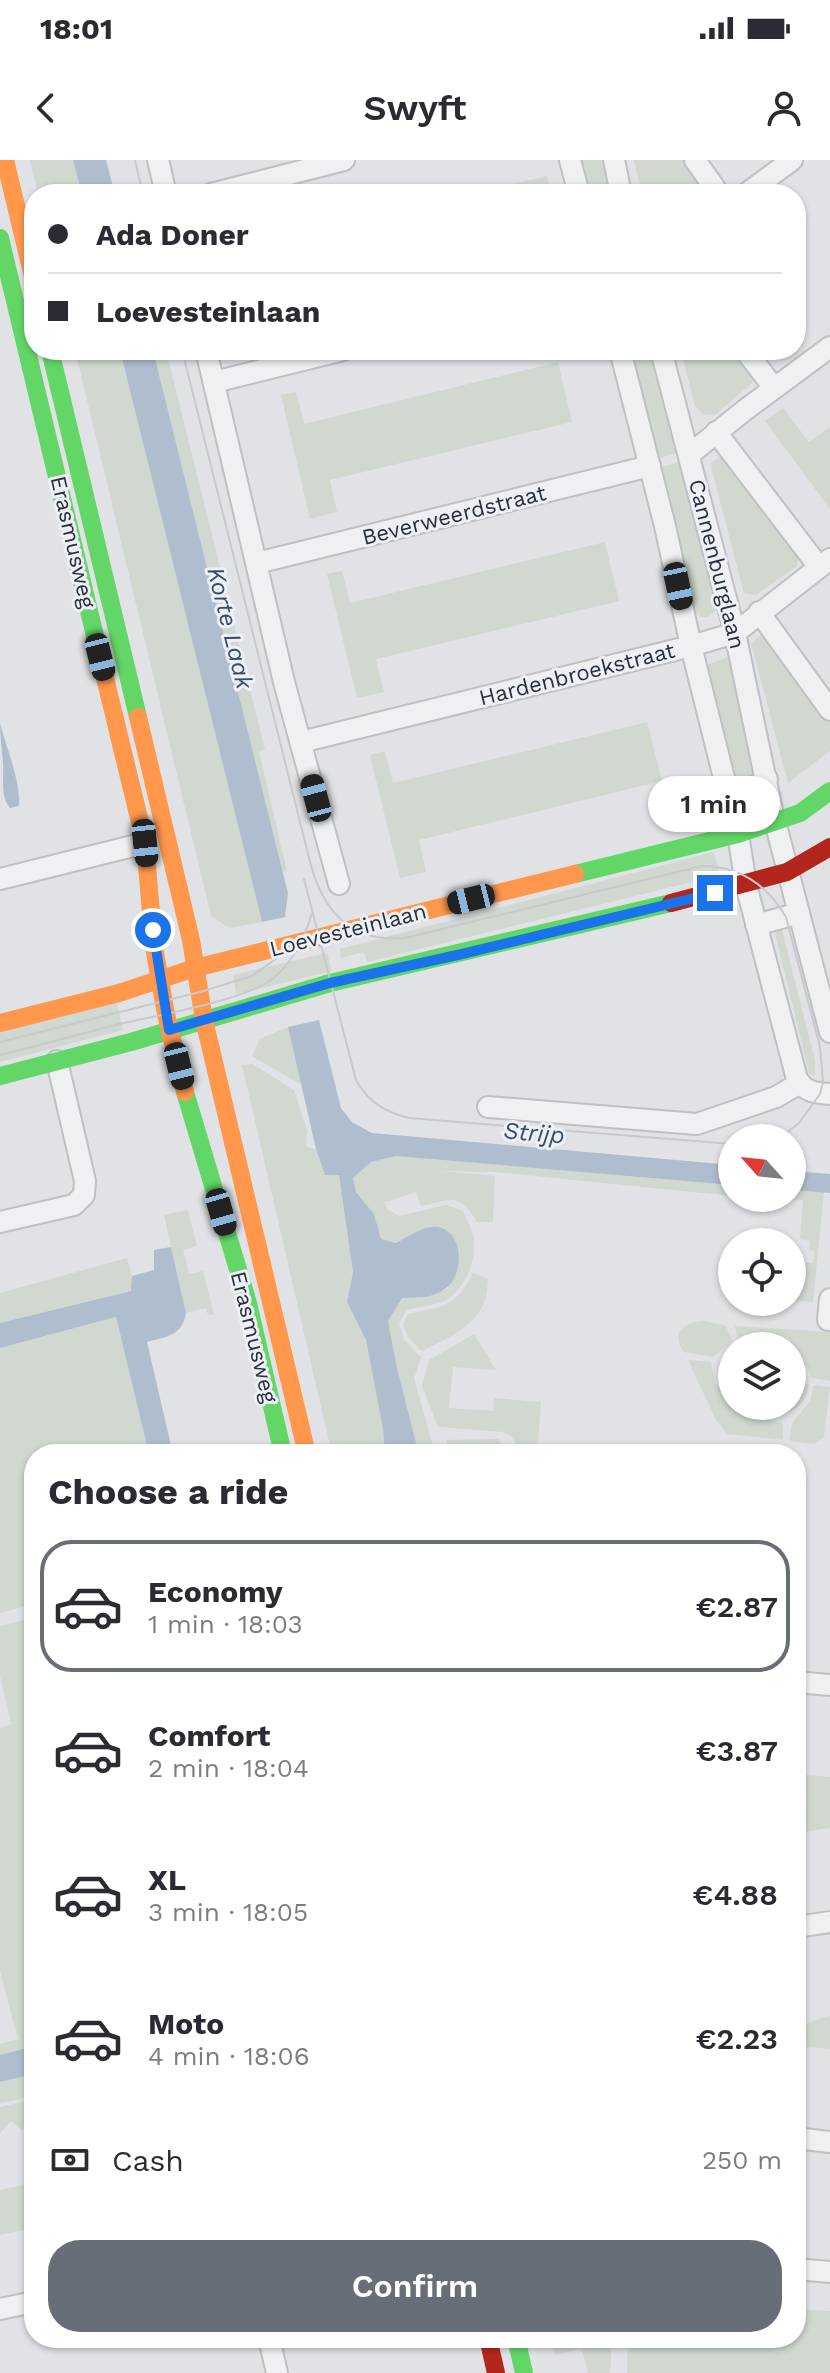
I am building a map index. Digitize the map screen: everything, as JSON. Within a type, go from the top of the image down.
[{"type":"main road","points":[[5,160],[24,239]]},
{"type":"main road","name":"Erasmusweg","points":[[0,238],[24,338]]},
{"type":"main road","name":"Erasmusweg","points":[[29,360],[145,843],[159,978],[169,1030],[248,1303],[281,1444]]},
{"type":"main road","name":"Erasmusweg","points":[[52,360],[305,1444]]},
{"type":"main road","name":"Loevesteinlaan","points":[[0,1023],[119,993],[195,968],[738,834],[800,813],[830,791]]},
{"type":"main road","points":[[0,1076],[330,983],[746,885],[787,872],[830,847]]},
{"type":"main road","points":[[490,2348],[496,2373]]},
{"type":"main road","points":[[518,2348],[524,2373]]},
{"type":"street","points":[[158,160],[164,184]]},
{"type":"street","points":[[250,184],[344,160]]},
{"type":"street","points":[[570,160],[576,184]]},
{"type":"street","points":[[614,160],[619,184]]},
{"type":"street","points":[[695,160],[712,184]]},
{"type":"street","points":[[760,184],[792,160]]},
{"type":"street","points":[[690,454],[830,347]]},
{"type":"street","points":[[208,360],[301,742],[339,884]]},
{"type":"street","points":[[214,382],[303,360]]},
{"type":"street","name":"Cannenburglaan","points":[[623,360],[738,834],[746,885],[800,1083]]},
{"type":"street","name":"Cannenburglaan","points":[[664,360],[735,633],[775,822],[830,1032]]},
{"type":"street","points":[[753,360],[774,388]]},
{"type":"street","points":[[716,432],[824,563]]},
{"type":"street","name":"Beverweerdstraat","points":[[257,563],[650,466]]},
{"type":"street","name":"Hardenbroekstraat","points":[[301,742],[735,633],[824,563]]},
{"type":"street","name":"Cannenburglaan","points":[[759,612],[830,710]]},
{"type":"street","points":[[726,791],[758,787],[767,779]]},
{"type":"street","points":[[0,879],[145,843]]},
{"type":"street","points":[[756,925],[799,913]]},
{"type":"street","points":[[0,1222],[74,1205],[84,1195],[85,1181],[57,1061]]},
{"type":"street","points":[[488,1107],[697,1124],[776,1097],[800,1083],[811,1092],[830,1094]]},
{"type":"street","points":[[828,1320],[830,1299]]},
{"type":"street","points":[[806,1683],[830,1685]]},
{"type":"street","points":[[806,1926],[830,1922]]},
{"type":"street","points":[[806,2139],[830,2142]]},
{"type":"street","points":[[806,2270],[830,2272]]},
{"type":"street","points":[[0,2309],[24,2304]]},
{"type":"street","points":[[271,2348],[277,2373]]},
{"type":"shaded area","points":[[30,160],[73,160],[79,184],[36,184]]},
{"type":"shaded area","points":[[581,160],[608,160],[614,184],[587,184]]},
{"type":"shaded area","points":[[634,160],[683,160],[699,184],[640,184]]},
{"type":"shaded area","points":[[547,176],[549,184],[512,184]]},
{"type":"shaded area","points":[[77,360],[122,360],[262,922],[230,928],[211,916]]},
{"type":"shaded area","points":[[155,360],[168,360],[265,749],[259,752],[287,871],[283,872]]},
{"type":"shaded area","points":[[631,360],[658,360],[681,452],[656,459]]},
{"type":"shaded area","points":[[684,360],[742,360],[754,376],[753,382],[716,414],[704,415],[695,406]]},
{"type":"shaded area","points":[[558,362],[572,422],[330,480],[337,512],[310,519],[281,395],[296,392],[304,424]]},
{"type":"shaded area","points":[[783,408],[809,442],[830,427],[830,509],[765,421]]},
{"type":"shaded area","points":[[724,455],[799,557],[797,566],[756,595],[744,593],[710,463]]},
{"type":"shaded area","points":[[683,461],[719,607],[708,617],[701,617],[693,610],[658,468]]},
{"type":"shaded area","points":[[605,542],[619,601],[376,659],[384,692],[357,698],[327,574],[342,571],[350,603]]},
{"type":"shaded area","points":[[767,631],[830,721],[830,751],[788,783],[751,643]]},
{"type":"shaded area","points":[[731,656],[758,777],[740,783],[733,776],[707,665]]},
{"type":"shaded area","points":[[647,722],[662,781],[419,840],[426,872],[400,878],[370,755],[385,751],[393,783]]},
{"type":"shaded area","points":[[714,852],[720,875],[367,962],[364,952],[341,958],[340,949]]},
{"type":"shaded area","points":[[781,926],[815,1060],[815,1076],[809,1073],[775,933]]},
{"type":"shaded area","points":[[327,953],[332,971],[236,994],[233,975]]},
{"type":"shaded area","points":[[116,1001],[123,1030],[0,1062],[0,1032]]},
{"type":"shaded area","points":[[288,1027],[302,1085],[252,1056],[260,1039]]},
{"type":"shaded area","points":[[253,1064],[294,1090],[307,1131],[306,1147],[316,1149],[325,1175],[339,1174],[353,1272],[347,1302],[366,1340],[384,1444],[330,1444],[242,1065]]},
{"type":"shaded area","points":[[396,1156],[718,1184],[718,1195],[496,1172],[439,1171],[495,1176],[493,1222],[477,1222],[465,1206],[454,1200],[421,1206],[416,1192],[385,1202],[383,1200],[388,1210],[399,1216],[447,1205],[463,1211],[474,1244],[469,1272],[452,1296],[444,1301],[406,1310],[399,1324],[404,1340],[421,1357],[414,1378],[432,1444],[416,1444],[388,1321],[402,1297],[435,1295],[449,1288],[425,1228],[396,1243],[381,1239],[374,1214],[356,1192],[353,1178],[371,1162]]},
{"type":"shaded area","points":[[806,1191],[824,1192],[813,1302],[806,1301],[806,1262],[813,1263],[815,1251],[809,1250],[806,1228],[801,1228],[802,1212],[806,1212]]},
{"type":"shaded area","points":[[188,1210],[197,1246],[183,1250],[189,1274],[203,1271],[214,1314],[208,1315],[206,1308],[186,1313],[164,1215]]},
{"type":"shaded area","points":[[127,1258],[132,1291],[0,1323],[0,1293]]},
{"type":"shaded area","points":[[473,1273],[488,1279],[485,1299],[478,1313],[457,1332],[422,1351],[409,1338],[403,1325],[408,1314],[447,1304],[460,1293]]},
{"type":"shaded area","points":[[116,1317],[147,1444],[24,1444],[24,1607],[0,1613],[0,1348]]},
{"type":"shaded area","points":[[704,1321],[726,1326],[728,1332],[718,1332],[718,1353],[713,1357],[684,1352],[679,1334],[690,1324]]},
{"type":"shaded area","points":[[735,1326],[830,1332],[830,1381],[812,1378],[806,1365],[806,1332],[736,1332]]},
{"type":"shaded area","points":[[474,1334],[496,1370],[453,1367],[449,1408],[493,1411],[494,1398],[541,1402],[538,1444],[517,1444],[503,1432],[438,1427],[422,1386],[429,1360]]},
{"type":"shaded area","points":[[688,1360],[711,1362],[718,1386],[718,1420],[783,1423],[783,1440],[727,1434],[716,1420]]},
{"type":"shaded area","points":[[814,1385],[830,1387],[824,1437],[814,1444],[789,1441],[792,1423],[794,1420],[806,1420],[806,1406]]},
{"type":"shaded area","points":[[498,1439],[502,1444],[447,1444],[447,1440]]},
{"type":"shaded area","points":[[24,1620],[24,2049],[0,2055],[0,2044],[18,2039],[0,1971],[0,1728],[11,1724],[0,1676],[0,1626]]},
{"type":"shaded area","points":[[806,1775],[830,1777],[830,1828],[806,1832]]},
{"type":"shaded area","points":[[830,2016],[830,2049],[806,2047],[806,2024]]},
{"type":"shaded area","points":[[24,2076],[24,2098],[0,2103],[0,2082]]},
{"type":"shaded area","points":[[24,2101],[22,2130],[11,2121],[0,2133],[0,2107]]},
{"type":"shaded area","points":[[24,2185],[24,2230],[0,2235],[0,2190]]},
{"type":"shaded area","points":[[806,2310],[830,2311],[830,2373],[627,2373],[628,2348],[806,2348]]},
{"type":"shaded area","points":[[552,2348],[611,2348],[610,2373],[588,2373],[582,2349],[554,2355]]},
{"type":"water","points":[[73,160],[106,160],[112,184],[79,184]]},
{"type":"water","points":[[122,360],[155,360],[288,893],[285,917],[262,922]]},
{"type":"water","points":[[0,723],[19,797],[19,806],[10,808],[4,793]]},
{"type":"water","points":[[319,1020],[341,1108],[352,1122],[372,1133],[718,1164],[718,1184],[396,1156],[371,1162],[353,1178],[356,1192],[374,1214],[381,1239],[396,1243],[422,1230],[438,1227],[453,1237],[459,1255],[456,1275],[445,1289],[424,1297],[402,1298],[388,1321],[416,1444],[384,1444],[366,1340],[347,1302],[353,1272],[339,1175],[325,1175],[316,1149],[288,1027]]},
{"type":"water","points":[[806,1172],[830,1174],[830,1193],[806,1191]]},
{"type":"water","points":[[171,1247],[186,1313],[177,1331],[147,1342],[171,1444],[147,1444],[116,1317],[0,1348],[0,1323],[131,1291],[132,1276],[154,1270],[154,1250]]},
{"type":"water","points":[[24,2049],[24,2076],[0,2082],[0,2055]]},
{"type":"tram line","points":[[135,160],[141,184]]},
{"type":"tram line","points":[[184,360],[310,862],[331,909],[354,929],[369,935],[405,938],[702,866],[728,869],[740,874],[761,887],[786,917],[820,1047],[823,1082],[820,1094],[798,1124]]},
{"type":"tram line","points":[[304,879],[356,1080],[366,1095],[378,1105],[409,1118],[718,1143]]},
{"type":"tram line","points":[[0,1055],[200,1006],[258,987],[271,980],[292,958],[312,913]]},
{"type":"tram line","points":[[0,1042],[252,976],[286,948]]},
{"type":"traffic: fast","points":[[0,238],[24,339]]},
{"type":"traffic: fast","points":[[29,360],[106,682]]},
{"type":"traffic: fast","points":[[52,360],[138,717]]},
{"type":"traffic: fast","points":[[575,874],[738,834],[800,813],[830,791]]},
{"type":"traffic: fast","points":[[0,1076],[131,1042],[330,983],[671,903]]},
{"type":"traffic: fast","points":[[185,1092],[248,1303],[281,1444]]},
{"type":"traffic: fast","points":[[518,2348],[524,2373]]},
{"type":"traffic: slow","points":[[5,160],[24,239]]},
{"type":"traffic: slow","points":[[106,682],[145,843],[154,947],[185,1092]]},
{"type":"traffic: slow","points":[[138,717],[191,940],[204,1020],[305,1444]]},
{"type":"traffic: slow","points":[[0,1023],[119,993],[195,968],[575,874]]},
{"type":"traffic: jam","points":[[671,903],[787,872],[830,847]]},
{"type":"traffic: jam","points":[[490,2348],[496,2373]]},
{"type":"route","points":[[153,930],[169,1030],[330,983],[715,893]]},
{"type":"water label","name":"Korte Laak","points":[[230,628]]},
{"type":"water label","name":"Strijp","points":[[534,1133]]}]
